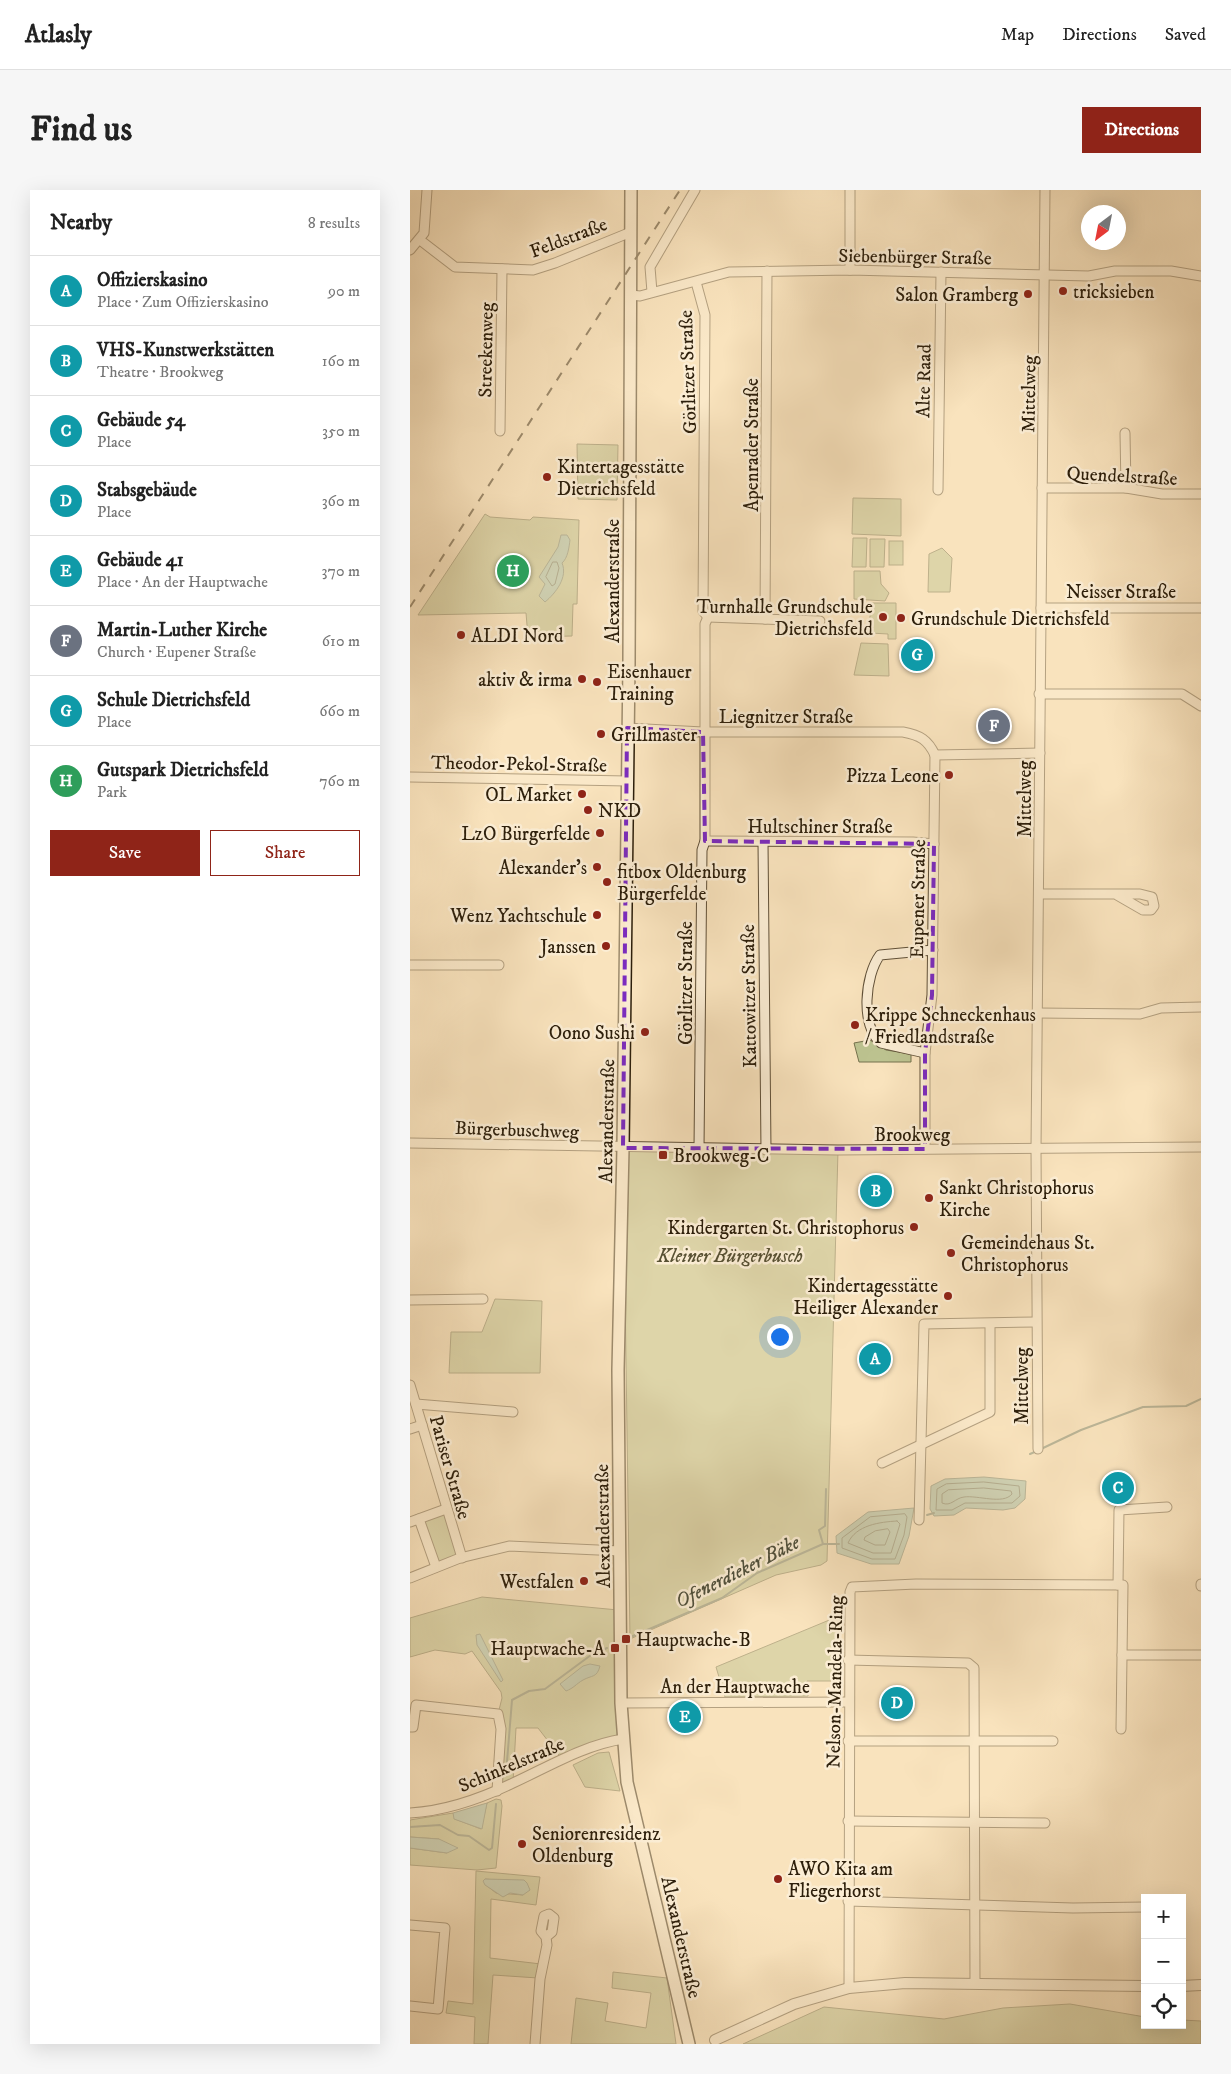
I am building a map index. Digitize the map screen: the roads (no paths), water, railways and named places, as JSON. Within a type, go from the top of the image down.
[{"type":"main road","name":"Alexanderstraße","points":[[631,190],[632,295],[623,1148],[618,1370],[621,1703],[627,1782],[690,2044]]},
{"type":"street","points":[[410,250],[420,240],[426,221],[427,190]]},
{"type":"street","points":[[652,292],[650,267],[695,190]]},
{"type":"street","points":[[850,190],[850,270]]},
{"type":"street","name":"Mittelweg","points":[[1038,1449],[1036,1149],[1045,190]]},
{"type":"street","name":"Feldstraße","points":[[420,240],[455,267],[542,269],[631,232]]},
{"type":"street","name":"Streekenweg","points":[[500,430],[502,269]]},
{"type":"street","name":"Siebenbürger Straße","points":[[632,295],[640,296],[729,272],[850,270],[1089,276],[1115,271],[1171,271],[1201,276]]},
{"type":"street","name":"Apenrader Straße","points":[[765,619],[767,271]]},
{"type":"street","name":"Alte Raad","points":[[938,490],[940,272]]},
{"type":"street","name":"Görlitzer Straße","points":[[696,282],[706,315],[704,611],[708,617],[705,624],[703,732],[705,841],[702,850],[699,1149]]},
{"type":"street","points":[[1125,433],[1126,488]]},
{"type":"street","name":"Quendelstraße","points":[[1042,488],[1126,488],[1162,494],[1201,494]]},
{"type":"street","name":"Neisser Straße","points":[[1041,608],[1201,608]]},
{"type":"street","points":[[708,617],[820,621]]},
{"type":"street","points":[[1040,694],[1182,694],[1201,706]]},
{"type":"street","name":"Liegnitzer Straße","points":[[627,728],[703,732],[903,732],[922,737],[929,743],[935,755]]},
{"type":"street","points":[[935,755],[1040,753]]},
{"type":"street","name":"Eupener Straße","points":[[925,1149],[925,1053],[932,995],[935,755]]},
{"type":"street","name":"Theodor-Pekol-Straße","points":[[410,777],[627,781]]},
{"type":"street","name":"Hultschiner Straße","points":[[705,841],[913,842],[934,844]]},
{"type":"street","name":"Kattowitzer Straße","points":[[763,842],[766,1150]]},
{"type":"street","points":[[1039,894],[1117,895]]},
{"type":"street","points":[[925,1053],[881,1043],[877,1040],[869,1026],[868,999],[872,967],[880,955],[933,950]]},
{"type":"street","points":[[410,965],[498,965]]},
{"type":"street","points":[[1037,1013],[1140,1014],[1161,1008],[1201,1007]]},
{"type":"street","name":"Bürgerbuschweg","points":[[410,1143],[623,1148]]},
{"type":"street","name":"Brookweg","points":[[623,1148],[766,1150],[1201,1147]]},
{"type":"street","points":[[410,1300],[483,1299]]},
{"type":"street","name":"Mittelweg","points":[[920,1445],[924,1324],[1016,1324],[1036,1322]]},
{"type":"street","points":[[882,1463],[990,1412],[990,1324]]},
{"type":"street","name":"Pariser Straße","points":[[410,1385],[462,1558]]},
{"type":"street","points":[[416,1404],[513,1412]]},
{"type":"street","points":[[410,1430],[422,1425]]},
{"type":"street","points":[[918,1520],[920,1445]]},
{"type":"street","points":[[1121,1729],[1122,1655],[1119,1510],[1167,1507]]},
{"type":"street","points":[[436,1568],[415,1521],[446,1509]]},
{"type":"street","points":[[410,1578],[462,1558],[509,1546],[620,1551]]},
{"type":"street","name":"Nelson-Mandela-Ring","points":[[848,1988],[848,1660],[850,1592],[852,1587],[916,1584],[1120,1585]]},
{"type":"street","points":[[1122,1655],[1201,1655]]},
{"type":"street","points":[[848,1660],[968,1664],[974,1668],[975,1983]]},
{"type":"street","name":"An der Hauptwache","points":[[621,1703],[848,1702]]},
{"type":"street","points":[[410,1727],[413,1728],[416,1705],[498,1714],[501,1729],[497,1791]]},
{"type":"street","name":"Schinkelstraße","points":[[410,1813],[441,1808],[497,1791],[564,1758],[611,1741],[623,1739]]},
{"type":"street","points":[[848,1741],[1053,1742]]},
{"type":"street","points":[[848,1821],[1045,1823]]},
{"type":"street","points":[[848,1901],[1112,1909],[1141,1907]]},
{"type":"street","points":[[410,1924],[445,1928],[438,2009],[410,2006]]},
{"type":"street","points":[[535,2044],[546,1937]]},
{"type":"street","points":[[715,2040],[794,2004],[848,1988],[905,1983],[1141,1986]]},
{"type":"street","points":[[1186,1986],[1201,1985]]},
{"type":"water","points":[[561,535],[567,535],[570,540],[567,555],[562,563],[562,579],[557,589],[545,602],[539,596],[545,584],[539,577],[558,547]]},
{"type":"water","points":[[984,1477],[1026,1481],[1025,1499],[1015,1508],[1003,1510],[966,1508],[954,1515],[934,1516],[930,1509],[931,1486],[945,1479]]},
{"type":"water","points":[[914,1508],[909,1536],[899,1564],[871,1564],[837,1553],[836,1536],[868,1512]]},
{"type":"water","points":[[480,1634],[503,1680],[501,1682],[477,1645],[476,1635]]},
{"type":"water","points":[[590,1664],[600,1666],[597,1673],[566,1691],[560,1684],[583,1666]]},
{"type":"water","points":[[487,1803],[482,1829],[454,1819],[453,1813]]},
{"type":"water","points":[[410,1837],[439,1839],[458,1848],[447,1853],[410,1848]]},
{"type":"water","points":[[485,1879],[524,1880],[530,1890],[523,1895],[510,1893],[503,1897],[485,1885],[483,1881]]},
{"type":"waterway","points":[[1041,1449],[1081,1430],[1143,1407],[1186,1406],[1201,1399]]},
{"type":"waterway","name":"Ofenerdieker Bäke","points":[[1030,1454],[1037,1451]]},
{"type":"waterway","points":[[823,1544],[819,1530],[825,1526],[826,1489]]},
{"type":"waterway","name":"Ofenerdieker Bäke","points":[[927,1515],[934,1513]]},
{"type":"waterway","name":"Ofenerdieker Bäke","points":[[633,1636],[722,1598],[757,1573],[823,1544],[839,1544]]},
{"type":"waterway","name":"Ofenerdieker Bäke","points":[[506,1774],[512,1700],[529,1691],[545,1689],[591,1655],[607,1648]]},
{"type":"waterway","name":"Ofenerdieker Bäke","points":[[410,1827],[440,1825],[458,1835],[469,1836],[489,1850],[492,1848],[496,1804]]},
{"type":"railway","points":[[410,607],[680,190]]},
{"type":"place","name":"tricksieben","points":[[1063,291]]},
{"type":"place","name":"Salon Gramberg","points":[[1028,294]]},
{"type":"place","name":"Kintertagesstätte Dietrichsfeld","points":[[547,477]]},
{"type":"place","name":"Gutspark Dietrichsfeld","points":[[513,571]]},
{"type":"place","name":"Turnhalle Grundschule Dietrichsfeld","points":[[883,617]]},
{"type":"place","name":"Grundschule Dietrichsfeld","points":[[901,618]]},
{"type":"place","name":"ALDI Nord","points":[[461,635]]},
{"type":"place","name":"Schule Dietrichsfeld","points":[[917,655]]},
{"type":"place","name":"aktiv & irma","points":[[582,679]]},
{"type":"place","name":"Eisenhauer Training","points":[[597,682]]},
{"type":"place","name":"Martin-Luther Kirche","points":[[994,726]]},
{"type":"place","name":"Grillmaster","points":[[601,734]]},
{"type":"place","name":"Pizza Leone","points":[[949,775]]},
{"type":"place","name":"OL Market","points":[[582,794]]},
{"type":"place","name":"NKD","points":[[588,810]]},
{"type":"place","name":"LzO Bürgerfelde","points":[[600,833]]},
{"type":"place","name":"Alexander's","points":[[597,867]]},
{"type":"place","name":"fitbox Oldenburg Bürgerfelde","points":[[607,882]]},
{"type":"place","name":"Wenz Yachtschule","points":[[597,915]]},
{"type":"place","name":"Janssen","points":[[606,946]]},
{"type":"place","name":"Krippe Schneckenhaus / Friedlandstraße","points":[[855,1025]]},
{"type":"place","name":"Oono Sushi","points":[[645,1032]]},
{"type":"place","name":"Brookweg-C","points":[[663,1155]]},
{"type":"place","name":"VHS-Kunstwerkstätten","points":[[876,1191]]},
{"type":"place","name":"Sankt Christophorus Kirche","points":[[929,1198]]},
{"type":"place","name":"Kindergarten St. Christophorus","points":[[914,1227]]},
{"type":"place","name":"Gemeindehaus St. Christophorus","points":[[951,1253]]},
{"type":"place","name":"Kindertagesstätte Heiliger Alexander","points":[[948,1296]]},
{"type":"place","name":"Offizierskasino","points":[[875,1359]]},
{"type":"place","name":"Gebäude 54","points":[[1118,1488]]},
{"type":"place","name":"Westfalen","points":[[584,1581]]},
{"type":"place","name":"Hauptwache-B","points":[[626,1639]]},
{"type":"place","name":"Hauptwache-A","points":[[615,1648]]},
{"type":"place","name":"Stabsgebäude","points":[[897,1703]]},
{"type":"place","name":"Gebäude 41","points":[[685,1717]]},
{"type":"place","name":"Seniorenresidenz Oldenburg","points":[[522,1844]]},
{"type":"place","name":"AWO Kita am Fliegerhorst","points":[[778,1879]]},
{"type":"park label","name":"Kleiner Bürgerbusch","points":[[730,1255]]}]
